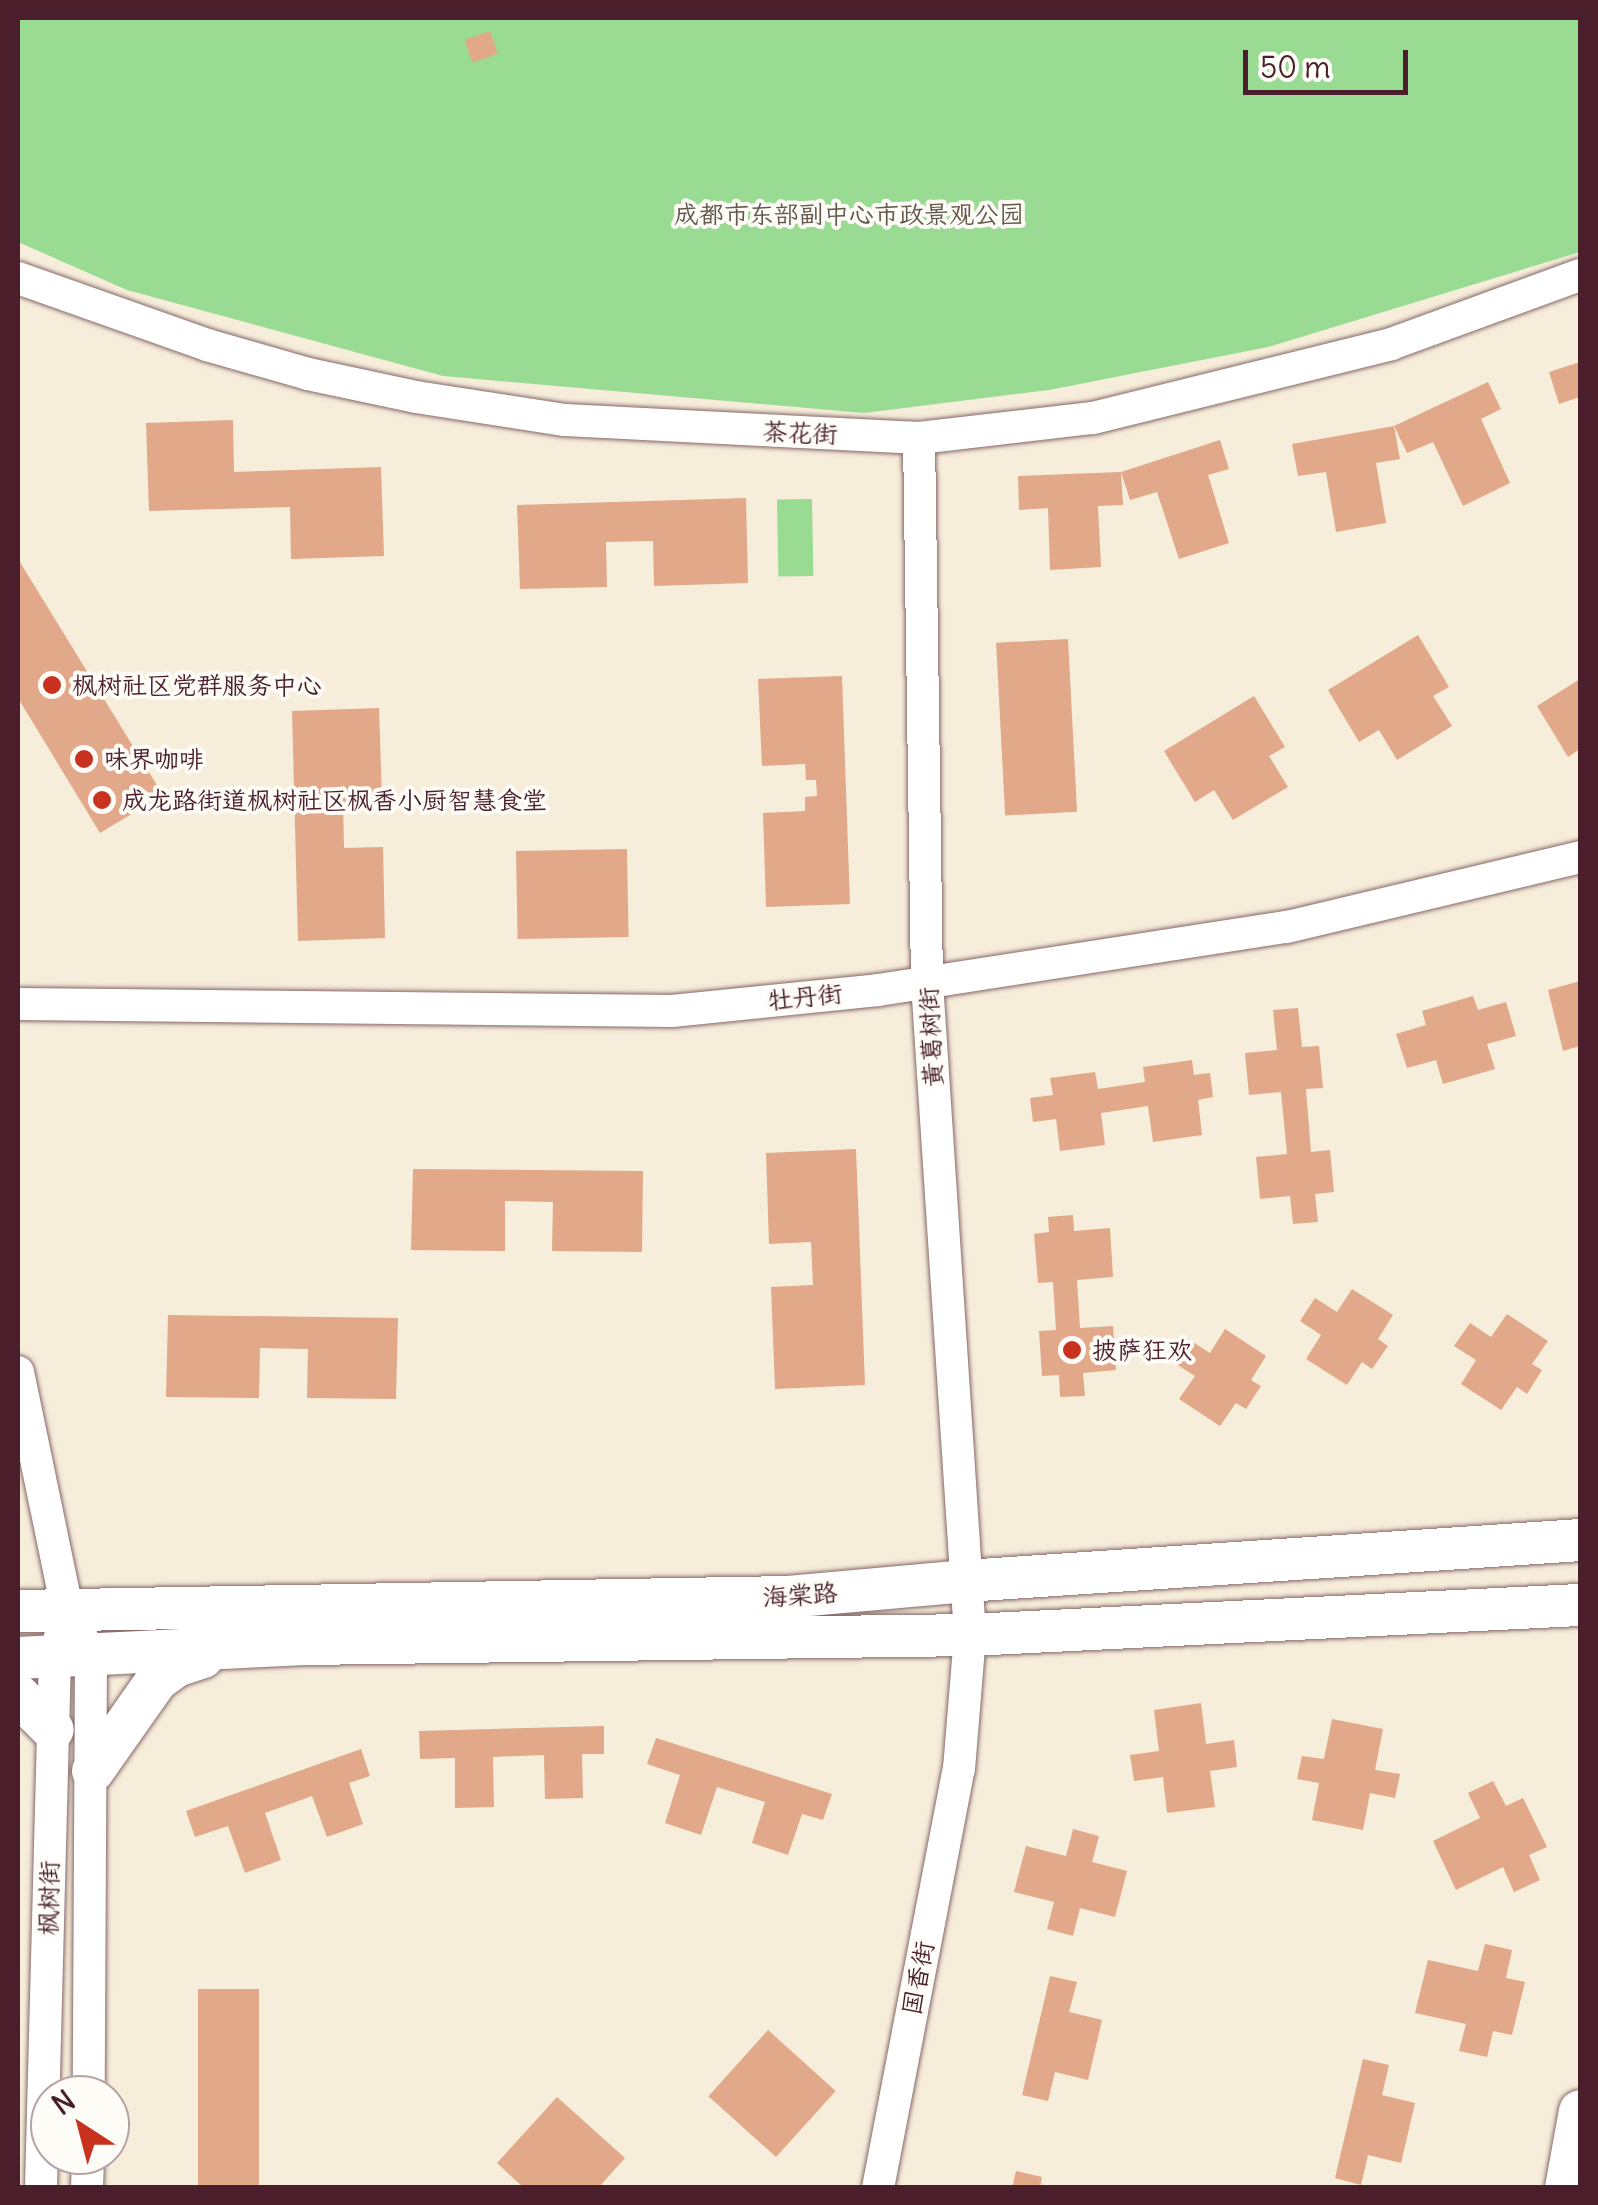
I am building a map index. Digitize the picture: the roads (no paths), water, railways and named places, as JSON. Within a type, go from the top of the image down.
[{"type":"main road","name":"海棠路","points":[[18,1610],[612,1604],[787,1597],[965,1581],[1580,1540]]},
{"type":"main road","name":"海棠路","points":[[54,1657],[236,1648],[970,1635],[1580,1604]]},
{"type":"main road","points":[[92,1772],[157,1680],[176,1666],[236,1648]]},
{"type":"main road","points":[[18,1695],[53,1730]]},
{"type":"main road","points":[[1566,2188],[1580,2110]]},
{"type":"street","name":"茶花街","points":[[18,278],[207,346],[308,374],[416,397],[585,422],[919,438],[1093,418],[1390,344],[1580,275]]},
{"type":"street","name":"黄葛树街","points":[[919,438],[928,982],[970,1635]]},
{"type":"street","name":"牡丹街","points":[[18,1004],[672,1011],[928,982],[1287,927],[1580,857]]},
{"type":"street","name":"枫树街","points":[[18,1372],[67,1609],[54,1657],[41,2188]]},
{"type":"street","name":"国香街","points":[[878,2188],[959,1768],[970,1635]]},
{"type":"street","name":"枫树街","points":[[54,1657],[92,1772],[88,2075]]},
{"type":"place","name":"枫树社区党群服务中心","points":[[52,685]]},
{"type":"place","name":"味界咖啡","points":[[84,759]]},
{"type":"place","name":"成龙路街道枫树社区枫香小厨智慧食堂","points":[[102,800]]},
{"type":"place","name":"披萨狂欢","points":[[1072,1350]]},
{"type":"park label","name":"成都市东部副中心市政景观公园","points":[[849,214]]}]
